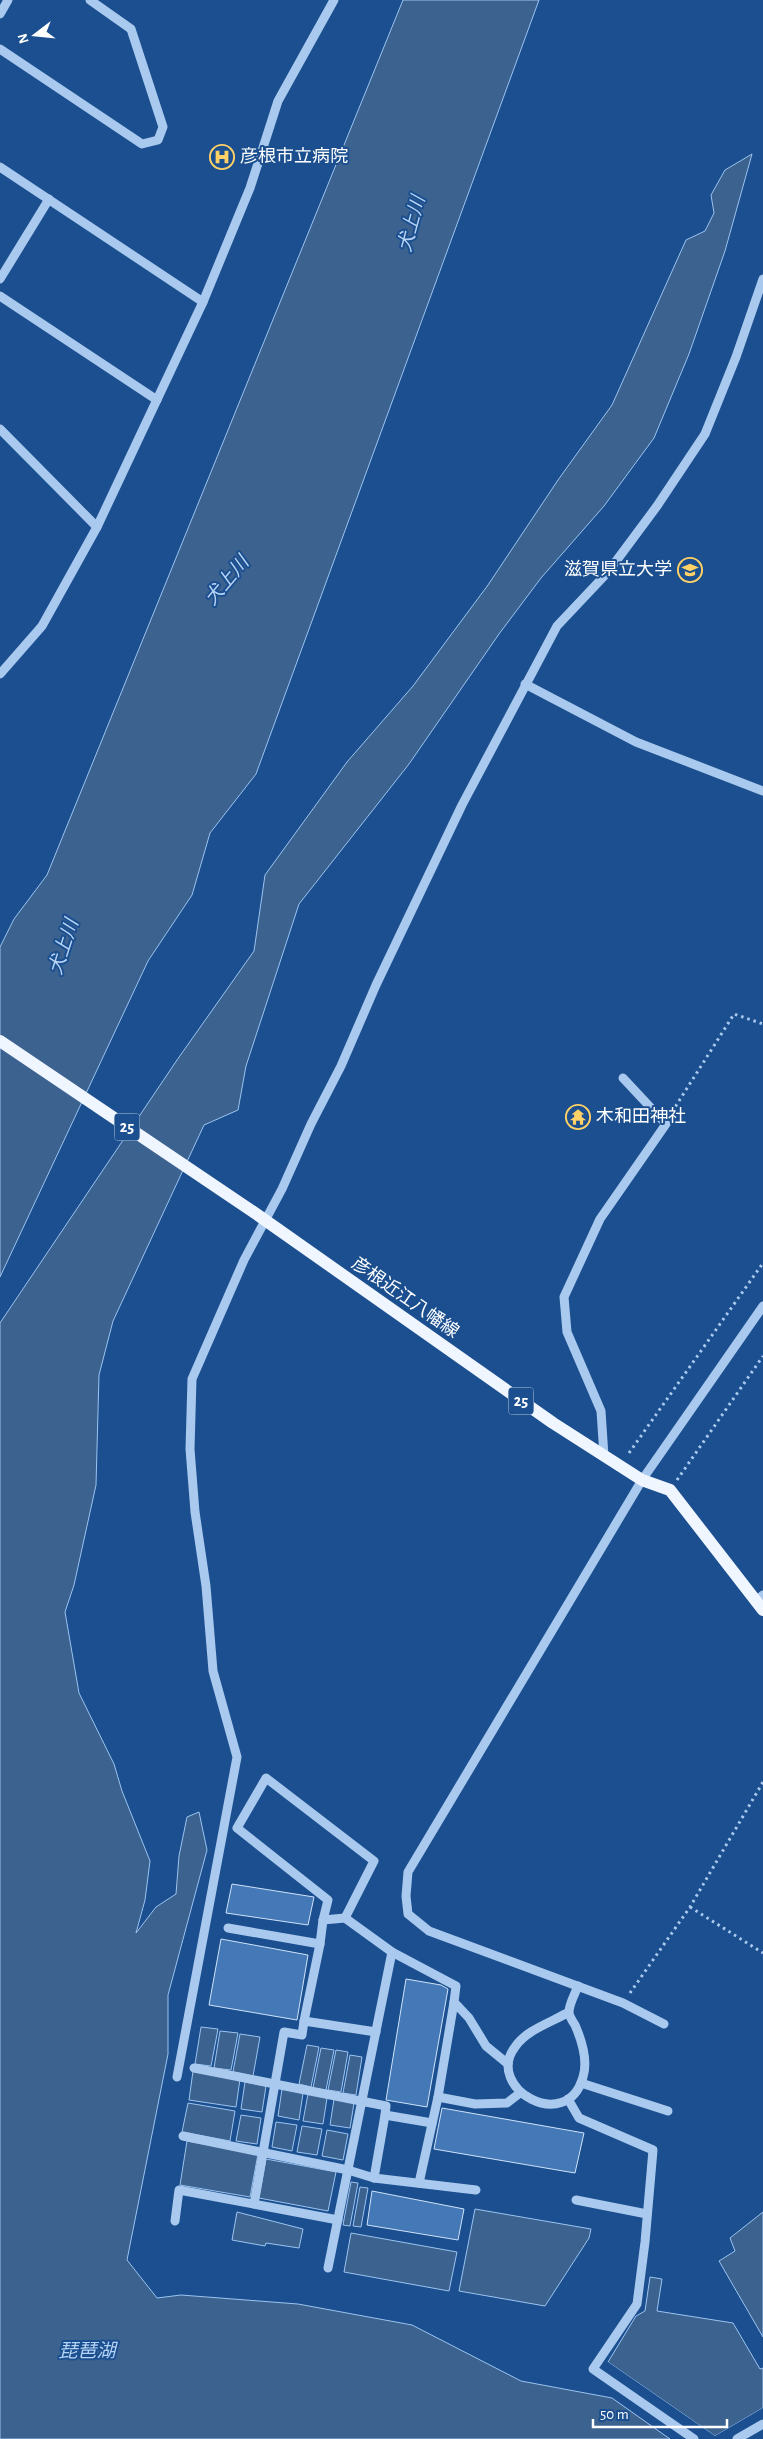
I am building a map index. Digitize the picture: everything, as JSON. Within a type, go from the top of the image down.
[{"type":"main road","name":"彦根近江八幡線","points":[[0,1041],[254,1213],[553,1423],[642,1480],[670,1490]]},
{"type":"main road","points":[[670,1490],[761,1602]]},
{"type":"street","points":[[0,14],[8,0]]},
{"type":"street","points":[[0,49],[142,144],[158,140],[163,128],[131,29],[90,0]]},
{"type":"street","points":[[0,674],[42,626],[97,526],[203,302],[250,188],[278,101],[334,0]]},
{"type":"street","points":[[0,167],[203,302]]},
{"type":"street","points":[[0,279],[49,200]]},
{"type":"street","points":[[177,2076],[237,1757],[213,1671],[206,1586],[195,1512],[190,1449],[192,1379],[244,1260],[341,1066],[376,985],[462,804],[525,684],[558,626],[608,572],[657,506],[705,434],[736,357],[763,279]]},
{"type":"street","points":[[0,296],[157,400]]},
{"type":"street","points":[[0,429],[97,526]]},
{"type":"street","points":[[525,684],[636,742],[763,791]]},
{"type":"street","points":[[604,1456],[601,1411],[567,1332],[564,1297],[600,1219],[666,1124],[623,1078]]},
{"type":"street","points":[[664,2024],[623,2003],[429,1931],[408,1914],[406,1896],[408,1872],[642,1480],[763,1306]]},
{"type":"street","points":[[254,2204],[284,2032],[302,2035],[328,1900],[237,1828],[266,1778],[374,1861],[344,1918]]},
{"type":"street","points":[[323,1920],[344,1918],[392,1952],[456,1986],[438,2097],[419,2183]]},
{"type":"street","points":[[228,1928],[320,1944]]},
{"type":"street","points":[[328,2268],[392,1952]]},
{"type":"street","points":[[569,2012],[524,2036],[513,2048],[508,2064],[512,2080],[520,2093],[538,2103],[558,2105],[576,2093],[584,2076],[584,2049],[569,2012],[578,1986]]},
{"type":"street","points":[[454,2002],[469,2018],[486,2046],[508,2064]]},
{"type":"street","points":[[304,2021],[376,2032]]},
{"type":"street","points":[[194,2068],[386,2106],[374,2178]]},
{"type":"street","points":[[581,2082],[668,2111]]},
{"type":"street","points":[[438,2097],[474,2104],[507,2103],[520,2093]]},
{"type":"street","points":[[568,2098],[579,2118],[653,2150],[648,2214],[637,2304],[593,2370],[694,2439]]},
{"type":"street","points":[[385,2115],[432,2123]]},
{"type":"street","points":[[183,2136],[348,2170],[374,2178],[476,2190]]},
{"type":"street","points":[[175,2221],[179,2190],[338,2220]]},
{"type":"street","points":[[576,2200],[648,2214]]},
{"type":"street","points":[[737,2439],[763,2424]]},
{"type":"path","points":[[666,1124],[734,1014],[763,1024]]},
{"type":"path","points":[[620,1466],[763,1263]]},
{"type":"path","points":[[670,1490],[763,1356]]},
{"type":"path","points":[[623,2003],[690,1907],[763,1782]]},
{"type":"path","points":[[690,1907],[763,1953]]},
{"type":"water","name":"犬上川","points":[[403,0],[539,0],[256,774],[210,833],[192,895],[148,961],[0,1277],[0,947],[14,919],[47,875]]},
{"type":"water","name":"琵琶湖","points":[[752,154],[725,251],[689,354],[654,438],[604,506],[541,578],[499,634],[409,764],[299,904],[246,1066],[238,1110],[204,1125],[113,1321],[99,1375],[96,1485],[74,1585],[65,1612],[79,1693],[114,1764],[122,1791],[150,1861],[145,1900],[136,1933],[156,1907],[176,1894],[179,1856],[187,1817],[199,1812],[207,1850],[168,1995],[168,2054],[127,2260],[157,2298],[181,2295],[298,2304],[412,2325],[521,2381],[612,2398],[670,2439],[0,2439],[0,1323],[177,1060],[254,951],[265,875],[347,762],[413,686],[488,585],[558,480],[612,405],[686,240],[705,231],[714,213],[711,195],[725,170]]},
{"type":"water","points":[[201,2027],[218,2029],[211,2066],[195,2064]]},
{"type":"water","points":[[220,2031],[238,2033],[231,2070],[214,2068]]},
{"type":"water","points":[[240,2034],[260,2037],[253,2076],[233,2072]]},
{"type":"water","points":[[307,2045],[319,2047],[311,2087],[299,2084]]},
{"type":"water","points":[[321,2048],[334,2050],[326,2090],[313,2088]]},
{"type":"water","points":[[336,2050],[348,2052],[341,2092],[328,2090]]},
{"type":"water","points":[[350,2055],[362,2057],[356,2095],[343,2093]]},
{"type":"water","points":[[193,2071],[240,2079],[236,2107],[189,2100]]},
{"type":"water","points":[[245,2082],[266,2086],[262,2112],[241,2109]]},
{"type":"water","points":[[282,2089],[303,2093],[299,2120],[278,2116]]},
{"type":"water","points":[[308,2094],[327,2098],[323,2124],[303,2121]]},
{"type":"water","points":[[334,2099],[354,2103],[350,2128],[330,2125]]},
{"type":"water","points":[[188,2103],[235,2111],[230,2141],[182,2132]]},
{"type":"water","points":[[241,2115],[261,2118],[257,2144],[236,2141]]},
{"type":"water","points":[[276,2122],[297,2125],[292,2151],[272,2147]]},
{"type":"water","points":[[302,2126],[322,2129],[317,2155],[297,2152]]},
{"type":"water","points":[[327,2130],[348,2134],[343,2160],[322,2156]]},
{"type":"water","points":[[187,2141],[258,2154],[250,2197],[180,2185]]},
{"type":"water","points":[[266,2159],[336,2172],[328,2211],[259,2198]]},
{"type":"water","points":[[351,2182],[358,2183],[350,2226],[343,2225]]},
{"type":"water","points":[[360,2187],[368,2188],[361,2227],[353,2226]]},
{"type":"water","points":[[475,2209],[591,2229],[589,2238],[545,2306],[459,2291]]},
{"type":"water","points":[[237,2212],[303,2229],[299,2248],[266,2243],[265,2246],[232,2240]]},
{"type":"water","points":[[763,2212],[763,2337],[719,2261],[735,2251],[730,2238]]},
{"type":"water","points":[[351,2233],[457,2252],[449,2291],[344,2272]]},
{"type":"water","points":[[650,2277],[662,2279],[657,2311],[733,2323],[760,2369],[763,2368],[763,2408],[715,2436],[608,2362],[636,2316],[645,2311]]},
{"type":"pier","points":[[608,2362],[715,2436],[763,2408],[763,2411],[714,2438],[606,2364]]},
{"type":"building","points":[[232,1884],[314,1897],[308,1925],[226,1913]]},
{"type":"building","points":[[221,1939],[308,1955],[297,2020],[209,2005]]},
{"type":"building","points":[[406,1979],[441,1985],[448,1989],[427,2107],[386,2100]]},
{"type":"building","points":[[442,2108],[584,2133],[575,2173],[434,2149]]},
{"type":"building","points":[[372,2191],[464,2209],[458,2240],[367,2225]]},
{"type":"place","name":"彦根市立病院","points":[[222,157]]},
{"type":"place","name":"滋賀県立大学","points":[[690,570]]},
{"type":"place","name":"木和田神社","points":[[578,1117]]}]
